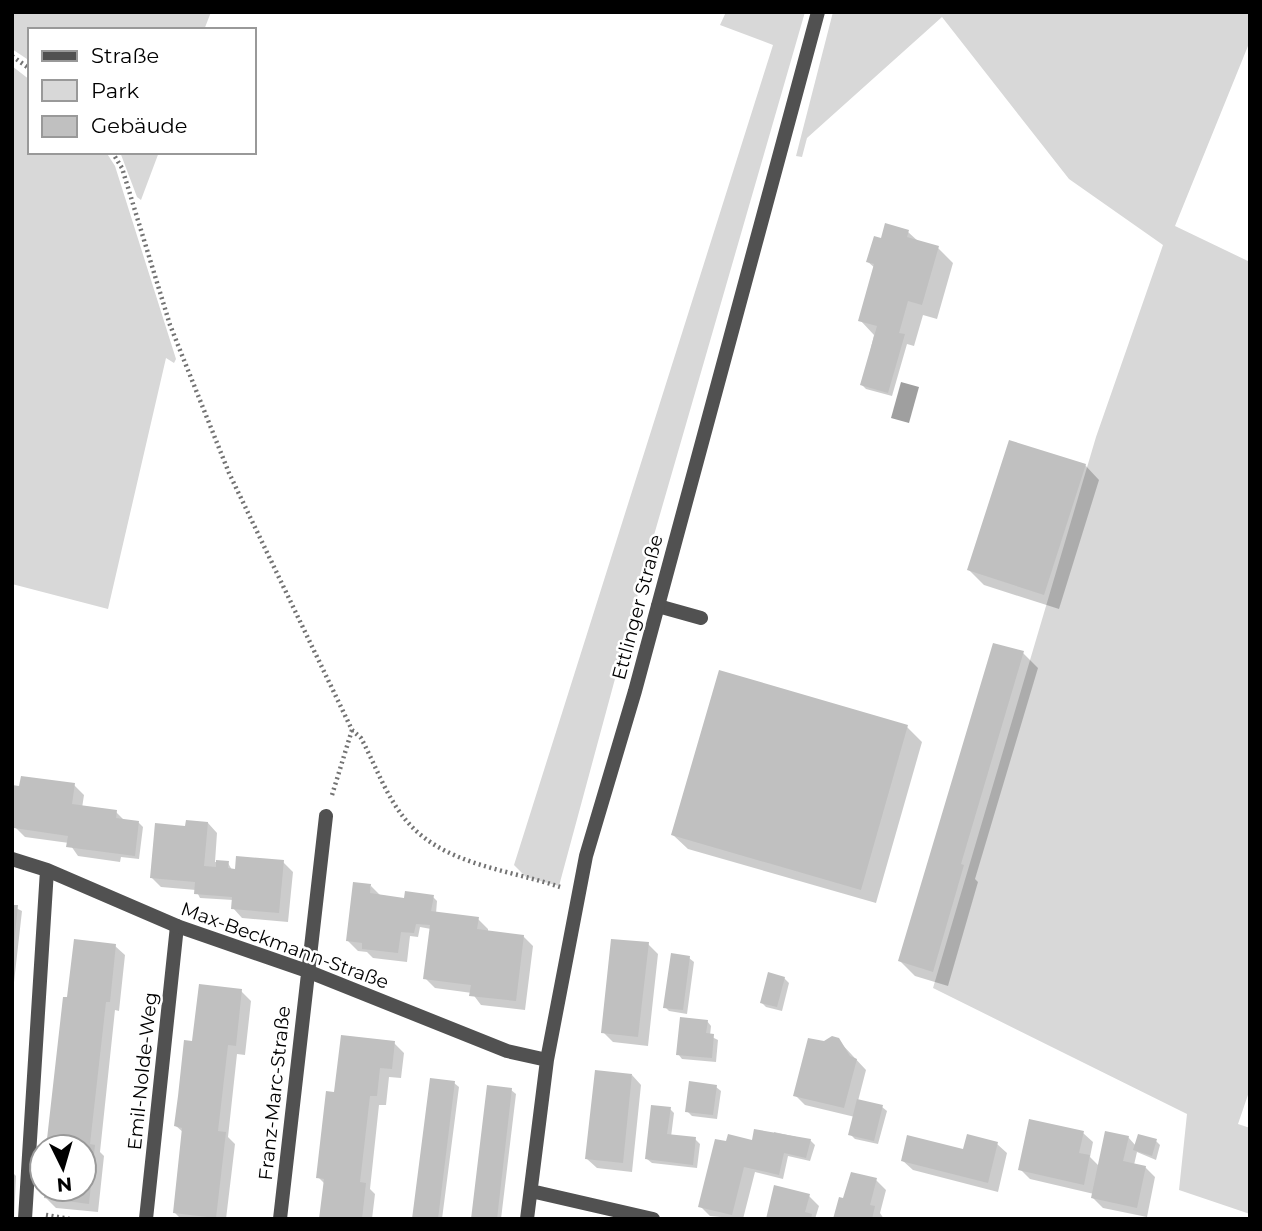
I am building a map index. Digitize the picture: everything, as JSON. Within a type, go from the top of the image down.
[{"type":"street","name":"Ettlinger Straße","points":[[527,1219],[547,1060],[577,894],[658,607],[818,12]]},
{"type":"street","points":[[658,607],[701,618]]},
{"type":"street","name":"Franz-Marc-Straße","points":[[279,1219],[327,816]]},
{"type":"street","name":"Max-Beckmann-Straße","points":[[12,859],[47,870],[177,926],[307,971],[507,1051],[547,1060]]},
{"type":"street","points":[[24,1219],[47,870]]},
{"type":"street","name":"Emil-Nolde-Weg","points":[[146,1219],[177,926]]},
{"type":"street","points":[[531,1191],[653,1219]]},
{"type":"path","points":[[12,56],[28,68]]},
{"type":"path","points":[[113,154],[122,168],[170,324],[229,472],[352,730],[361,738],[403,818],[424,839],[467,861],[523,874],[577,894]]},
{"type":"path","points":[[327,816],[352,730]]},
{"type":"green space","points":[[12,12],[211,12],[205,28],[28,28],[28,60],[12,49]]},
{"type":"green space","points":[[726,12],[805,12],[652,542],[559,886],[526,877],[514,865],[773,45],[720,25]]},
{"type":"green space","points":[[833,12],[1250,12],[1250,41],[1175,226],[1250,262],[1250,1089],[1238,1124],[1250,1128],[1250,1214],[1179,1190],[1187,1114],[933,988],[1096,437],[1163,245],[1069,179],[942,17],[807,138],[802,157],[796,156]]},
{"type":"green space","points":[[12,66],[28,78],[28,154],[107,154],[115,166],[176,359],[174,363],[166,358],[108,609],[12,584]]},
{"type":"green space","points":[[121,154],[158,154],[141,200],[137,197]]},
{"type":"shaded area","points":[[901,382],[919,387],[909,423],[891,418]]},
{"type":"building","points":[[885,223],[909,230],[907,237],[939,246],[922,305],[908,301],[899,333],[905,334],[888,393],[860,385],[877,326],[858,321],[874,264],[866,262],[874,236],[881,238]]},
{"type":"building","points":[[1009,440],[1086,464],[1044,595],[967,570]]},
{"type":"building","points":[[993,643],[1024,651],[961,864],[964,865],[933,972],[898,961]]},
{"type":"building","points":[[719,670],[908,725],[861,890],[671,835]]},
{"type":"building","points":[[21,776],[75,783],[72,804],[117,810],[116,818],[139,821],[135,856],[66,847],[68,836],[14,828],[12,785],[19,786]]},
{"type":"building","points":[[186,820],[208,822],[204,866],[216,867],[216,860],[229,861],[228,868],[235,869],[236,856],[284,860],[279,913],[231,909],[232,897],[194,894],[195,882],[150,878],[155,823],[185,826]]},
{"type":"building","points":[[353,882],[371,884],[370,893],[404,898],[405,891],[434,895],[431,911],[479,917],[477,929],[524,935],[516,1001],[469,996],[471,985],[423,979],[430,925],[416,924],[414,933],[401,932],[398,953],[362,949],[362,943],[346,941]]},
{"type":"building","points":[[12,905],[18,905],[14,944],[12,944]]},
{"type":"building","points":[[74,939],[116,944],[110,1002],[106,1002],[91,1133],[48,1133],[63,997],[67,997]]},
{"type":"building","points":[[611,939],[649,942],[638,1037],[601,1033]]},
{"type":"building","points":[[671,953],[690,956],[683,1010],[663,1008]]},
{"type":"building","points":[[768,972],[785,977],[777,1007],[760,1003]]},
{"type":"building","points":[[199,984],[242,989],[236,1046],[228,1045],[218,1131],[226,1132],[216,1218],[173,1213],[182,1128],[174,1126],[184,1040],[192,1041]]},
{"type":"building","points":[[680,1017],[708,1020],[706,1033],[714,1034],[712,1058],[676,1055]]},
{"type":"building","points":[[341,1035],[395,1041],[392,1069],[380,1068],[377,1096],[370,1096],[360,1182],[366,1183],[362,1219],[319,1219],[324,1179],[316,1178],[326,1091],[334,1092]]},
{"type":"building","points":[[832,1036],[839,1038],[850,1056],[857,1059],[844,1108],[793,1096],[808,1038],[824,1041]]},
{"type":"building","points":[[595,1070],[632,1074],[623,1163],[585,1159]]},
{"type":"building","points":[[430,1078],[455,1081],[438,1219],[412,1219]]},
{"type":"building","points":[[689,1081],[717,1085],[713,1115],[685,1112]]},
{"type":"building","points":[[487,1085],[512,1088],[497,1219],[471,1219]]},
{"type":"building","points":[[857,1099],[883,1105],[874,1141],[848,1135]]},
{"type":"building","points":[[651,1105],[671,1107],[667,1134],[696,1137],[693,1165],[645,1159]]},
{"type":"building","points":[[1029,1119],[1084,1131],[1079,1153],[1090,1155],[1084,1185],[1018,1170]]},
{"type":"building","points":[[754,1129],[811,1139],[806,1158],[784,1153],[779,1175],[744,1167],[732,1215],[698,1207],[715,1139],[726,1141],[728,1134],[752,1140]]},
{"type":"building","points":[[1105,1131],[1129,1136],[1123,1161],[1146,1166],[1137,1208],[1091,1198]]},
{"type":"building","points":[[967,1134],[998,1142],[988,1183],[901,1161],[907,1135],[963,1149]]},
{"type":"building","points":[[1138,1134],[1157,1139],[1152,1156],[1133,1150]]},
{"type":"building","points":[[851,1172],[877,1178],[870,1205],[875,1206],[872,1219],[833,1219],[839,1197],[843,1198]]},
{"type":"building","points":[[774,1185],[810,1194],[805,1212],[812,1214],[811,1219],[766,1219]]}]
